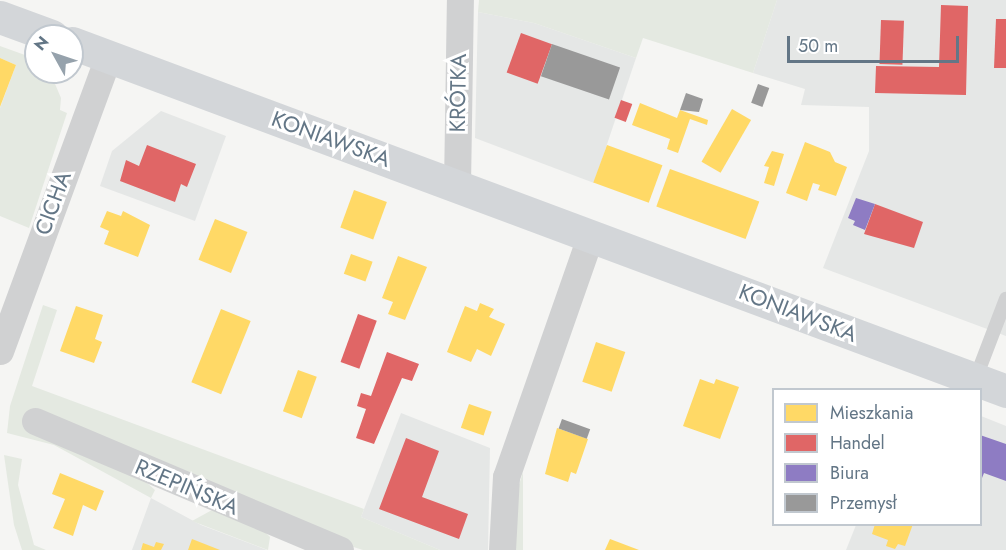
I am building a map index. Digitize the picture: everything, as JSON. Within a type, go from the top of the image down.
[{"type":"main road","points":[[0,17],[24,26]]},
{"type":"main road","name":"KONIAWSKA","points":[[84,48],[1006,391]]},
{"type":"street","name":"KRÓTKA","points":[[457,185],[460,0]]},
{"type":"street","name":"CICHA","points":[[0,351],[108,57]]},
{"type":"street","points":[[502,550],[506,477],[590,237]]},
{"type":"street","name":"RZEPIŃSKA","points":[[35,421],[340,550]]},
{"type":"lane","points":[[975,380],[1006,298]]},
{"type":"shaded area","points":[[479,0],[777,0],[753,73],[643,38],[636,58],[534,23],[478,12]]},
{"type":"shaded area","points":[[777,0],[1006,0],[1006,336],[823,268],[869,151],[869,107],[801,105],[805,89],[753,73]]},
{"type":"shaded area","points":[[478,12],[534,23],[636,58],[594,183],[475,138]]},
{"type":"shaded area","points":[[0,46],[24,55],[24,84],[55,84],[61,98],[60,110],[67,113],[29,228],[0,216],[0,108],[16,65],[0,58]]},
{"type":"shaded area","points":[[161,111],[226,136],[195,221],[100,186],[112,151]]},
{"type":"shaded area","points":[[43,305],[57,310],[32,386],[364,509],[361,517],[440,550],[363,550],[145,481],[155,490],[151,498],[54,445],[7,433],[10,406]]},
{"type":"shaded area","points":[[401,413],[490,448],[488,550],[440,550],[361,517]]},
{"type":"shaded area","points":[[982,416],[1006,426],[1006,550],[846,550],[856,526],[982,526]]},
{"type":"shaded area","points":[[4,455],[22,459],[18,485],[34,545],[46,550],[22,550],[14,525]]},
{"type":"shaded area","points":[[523,472],[523,550],[512,550],[517,491]]},
{"type":"shaded area","points":[[151,498],[201,525],[267,550],[132,550]]},
{"type":"shaded area","points":[[212,510],[258,525],[270,537],[268,550],[192,521]]},
{"type":"building: Mieszkania","points":[[0,58],[16,65],[0,107]]},
{"type":"building: Mieszkania","points":[[640,103],[677,118],[680,110],[708,120],[707,125],[690,119],[678,153],[667,149],[670,139],[632,125]]},
{"type":"building: Mieszkania","points":[[732,109],[751,120],[721,173],[702,162]]},
{"type":"building: Mieszkania","points":[[805,142],[830,152],[835,162],[847,167],[836,196],[818,190],[820,185],[813,183],[807,201],[786,193]]},
{"type":"building: Mieszkania","points":[[607,145],[662,165],[649,203],[593,183]]},
{"type":"building: Mieszkania","points":[[772,151],[784,154],[774,186],[764,183],[769,167],[764,166]]},
{"type":"building: Mieszkania","points":[[670,169],[759,201],[746,239],[656,207]]},
{"type":"building: Mieszkania","points":[[354,190],[387,202],[373,240],[340,228]]},
{"type":"building: Mieszkania","points":[[107,211],[121,216],[123,211],[150,225],[138,257],[104,244],[109,231],[100,227]]},
{"type":"building: Mieszkania","points":[[215,219],[247,232],[231,273],[199,260]]},
{"type":"building: Mieszkania","points":[[351,254],[373,262],[365,282],[344,274]]},
{"type":"building: Mieszkania","points":[[398,256],[427,267],[405,320],[388,314],[393,302],[382,298]]},
{"type":"building: Mieszkania","points":[[480,303],[494,309],[489,317],[505,324],[491,356],[477,349],[471,362],[447,352],[465,306],[477,311]]},
{"type":"building: Mieszkania","points":[[76,306],[103,315],[95,339],[102,342],[94,363],[60,351]]},
{"type":"building: Mieszkania","points":[[221,309],[251,321],[221,394],[191,382]]},
{"type":"building: Mieszkania","points":[[596,342],[625,352],[612,392],[582,382]]},
{"type":"building: Mieszkania","points":[[298,370],[317,377],[302,418],[283,411]]},
{"type":"building: Mieszkania","points":[[700,379],[714,384],[716,379],[739,387],[720,439],[683,426]]},
{"type":"building: Mieszkania","points":[[469,404],[492,412],[484,435],[461,428]]},
{"type":"building: Mieszkania","points":[[557,428],[588,439],[576,474],[571,472],[568,482],[545,474]]},
{"type":"building: Mieszkania","points":[[60,473],[104,491],[96,511],[83,505],[73,536],[53,528],[65,499],[52,494]]},
{"type":"building: Mieszkania","points":[[874,526],[912,526],[905,546],[898,544],[895,549],[886,546],[888,540],[872,534]]},
{"type":"building: Mieszkania","points":[[192,539],[220,550],[188,550]]},
{"type":"building: Mieszkania","points":[[610,539],[639,550],[605,550]]},
{"type":"building: Mieszkania","points":[[156,542],[164,544],[161,550],[141,550],[143,543],[154,547]]},
{"type":"building: Handel","points":[[941,5],[968,6],[966,95],[875,93],[876,66],[939,67]]},
{"type":"building: Handel","points":[[996,19],[1006,19],[1006,68],[994,68]]},
{"type":"building: Handel","points":[[881,20],[904,21],[902,65],[879,64]]},
{"type":"building: Handel","points":[[521,33],[552,44],[538,84],[507,72]]},
{"type":"building: Handel","points":[[621,100],[632,104],[626,122],[615,118]]},
{"type":"building: Handel","points":[[147,145],[196,164],[187,187],[181,184],[175,202],[120,181],[126,160],[139,166]]},
{"type":"building: Handel","points":[[875,204],[923,222],[914,248],[864,234]]},
{"type":"building: Handel","points":[[358,314],[377,321],[359,369],[341,362]]},
{"type":"building: Handel","points":[[387,352],[419,364],[412,381],[402,378],[374,444],[356,438],[366,409],[357,406],[361,393],[371,396]]},
{"type":"building: Handel","points":[[406,438],[439,451],[422,497],[468,514],[459,539],[379,509]]},
{"type":"building: Biura","points":[[856,198],[875,204],[865,230],[853,225],[855,221],[848,218]]},
{"type":"building: Biura","points":[[982,436],[1006,444],[1006,481],[984,473],[982,478]]},
{"type":"building: Przemysł","points":[[552,44],[620,67],[609,100],[541,76]]},
{"type":"building: Przemysł","points":[[758,84],[769,88],[762,107],[751,103]]},
{"type":"building: Przemysł","points":[[686,93],[703,99],[699,112],[680,110]]},
{"type":"building: Przemysł","points":[[562,419],[590,429],[587,439],[559,428]]}]
